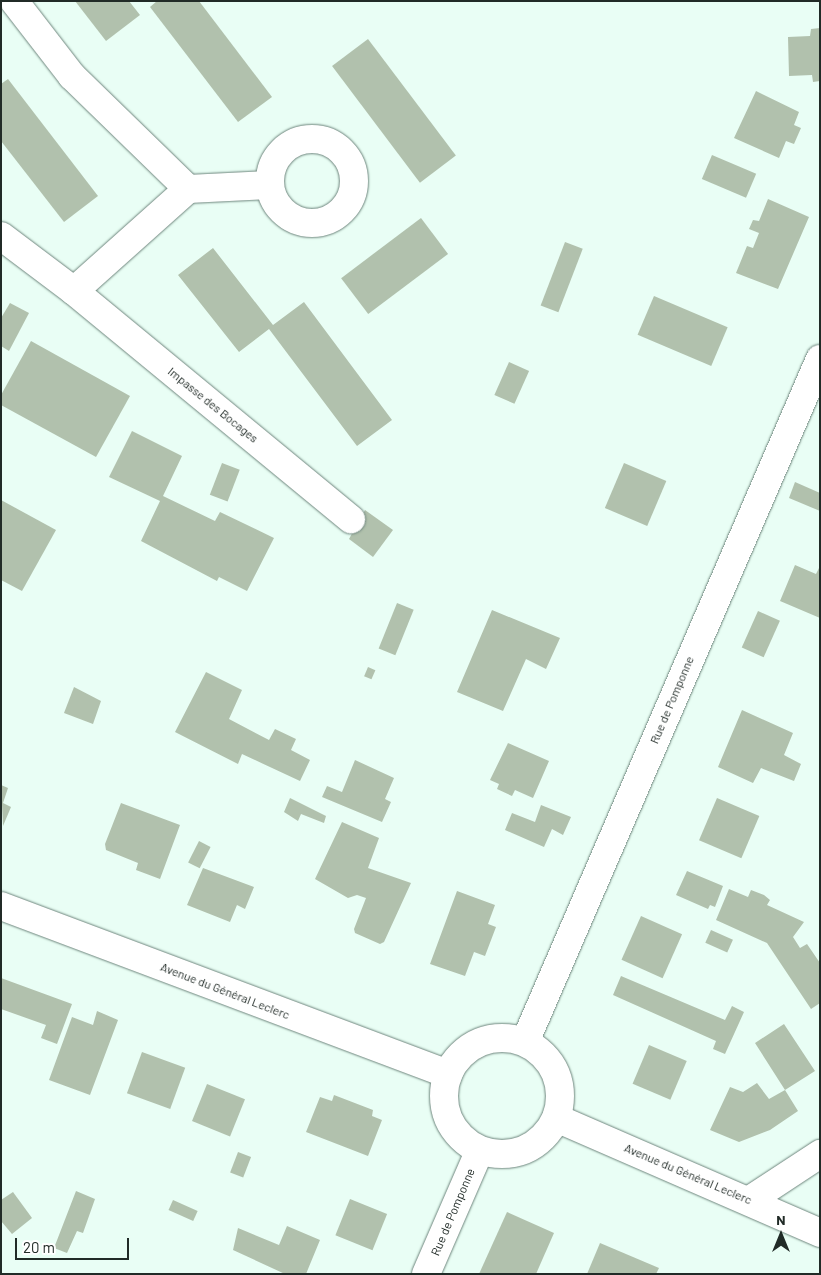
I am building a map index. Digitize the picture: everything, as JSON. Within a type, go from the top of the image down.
[{"type":"street","points":[[14,1],[72,76],[188,189]]},
{"type":"street","points":[[74,291],[188,189],[269,185]]},
{"type":"street","name":"Impasse des Bocages","points":[[1,236],[74,291],[351,518]]},
{"type":"street","name":"Rue de Pomponne","points":[[525,1042],[820,359]]},
{"type":"street","name":"Avenue du Général Leclerc","points":[[1,906],[448,1074]]},
{"type":"street","points":[[507,1038],[525,1042],[537,1049],[555,1071],[560,1098],[556,1118],[550,1130],[529,1148],[504,1153],[480,1150],[464,1140],[453,1126],[446,1110],[444,1092],[448,1074],[457,1059],[472,1047],[488,1040],[507,1038]]},
{"type":"street","name":"Avenue du Général Leclerc","points":[[556,1118],[750,1200],[820,1232]]},
{"type":"street","name":"Rue de Pomponne","points":[[426,1274],[480,1150]]},
{"type":"street","points":[[750,1200],[820,1154]]},
{"type":"building","points":[[75,1],[129,1],[140,15],[106,41]]},
{"type":"building","points":[[157,1],[199,1],[272,97],[238,122],[150,7]]},
{"type":"building","points":[[820,28],[820,81],[813,82],[812,75],[789,76],[788,37],[810,36],[811,29]]},
{"type":"building","points":[[368,39],[456,156],[420,183],[332,66]]},
{"type":"building","points":[[8,79],[98,196],[64,222],[1,141],[1,84]]},
{"type":"building","points":[[756,91],[799,112],[794,125],[801,128],[794,144],[786,141],[779,158],[734,138]]},
{"type":"building","points":[[712,155],[756,174],[746,198],[702,179]]},
{"type":"building","points":[[768,199],[809,217],[778,289],[736,273],[747,246],[753,248],[759,233],[749,229],[753,220],[759,221]]},
{"type":"building","points":[[421,218],[448,254],[368,314],[341,278]]},
{"type":"building","points":[[565,242],[583,249],[558,312],[541,305]]},
{"type":"building","points":[[213,248],[273,325],[304,302],[392,420],[357,446],[269,329],[239,352],[178,275]]},
{"type":"building","points":[[654,296],[728,327],[711,366],[638,335]]},
{"type":"building","points":[[10,303],[29,313],[9,351],[1,346],[1,318]]},
{"type":"building","points":[[31,341],[130,396],[96,457],[1,405],[1,395]]},
{"type":"building","points":[[509,362],[529,371],[514,404],[494,395]]},
{"type":"building","points":[[132,431],[182,456],[163,496],[215,521],[220,512],[274,538],[247,591],[219,577],[217,581],[141,541],[160,501],[109,477]]},
{"type":"building","points":[[222,463],[240,470],[228,502],[210,495]]},
{"type":"building","points":[[624,463],[666,481],[647,526],[605,508]]},
{"type":"building","points":[[795,482],[820,493],[820,511],[789,498]]},
{"type":"building","points":[[1,500],[56,530],[22,591],[1,580]]},
{"type":"building","points":[[365,510],[393,530],[373,557],[349,539]]},
{"type":"building","points":[[795,565],[816,574],[820,566],[820,618],[780,601]]},
{"type":"building","points":[[397,603],[414,610],[395,655],[379,648]]},
{"type":"building","points":[[492,610],[560,638],[546,669],[526,659],[503,711],[457,692]]},
{"type":"building","points":[[758,611],[780,621],[764,657],[742,648]]},
{"type":"building","points":[[368,667],[375,670],[371,679],[364,676]]},
{"type":"building","points":[[206,672],[242,690],[229,719],[269,740],[275,729],[296,739],[291,750],[310,760],[300,781],[242,754],[238,764],[175,732]]},
{"type":"building","points":[[74,687],[101,701],[93,724],[64,713]]},
{"type":"building","points":[[742,710],[793,733],[784,755],[801,764],[794,781],[761,768],[753,783],[718,767]]},
{"type":"building","points":[[508,743],[549,761],[533,798],[515,790],[512,796],[497,789],[499,784],[490,780]]},
{"type":"building","points":[[355,760],[394,778],[385,799],[391,802],[382,822],[322,797],[327,786],[342,792]]},
{"type":"building","points":[[1,785],[8,788],[3,803],[11,807],[3,826]]},
{"type":"building","points":[[290,798],[326,816],[324,823],[301,814],[298,821],[284,812]]},
{"type":"building","points":[[717,798],[759,816],[741,858],[699,840]]},
{"type":"building","points":[[121,803],[180,825],[160,879],[136,870],[138,863],[106,850],[105,844]]},
{"type":"building","points":[[541,805],[571,817],[563,835],[552,829],[544,847],[505,830],[512,813],[535,822]]},
{"type":"building","points":[[342,822],[379,838],[368,868],[411,883],[384,942],[380,944],[355,933],[354,929],[366,898],[357,895],[348,898],[315,879]]},
{"type":"building","points":[[199,841],[211,847],[200,868],[188,862]]},
{"type":"building","points":[[203,868],[254,887],[245,909],[237,905],[230,922],[187,905]]},
{"type":"building","points":[[687,871],[723,886],[715,907],[710,905],[708,909],[676,895]]},
{"type":"building","points":[[729,889],[748,897],[751,890],[764,895],[770,900],[767,905],[804,922],[793,937],[800,948],[807,944],[820,963],[820,1003],[811,1009],[767,943],[716,920]]},
{"type":"building","points":[[457,891],[495,905],[488,924],[496,927],[485,956],[474,952],[465,976],[430,964]]},
{"type":"building","points":[[641,916],[682,934],[663,978],[621,960]]},
{"type":"building","points":[[711,930],[733,940],[727,953],[705,943]]},
{"type":"building","points":[[621,976],[725,1020],[732,1006],[744,1012],[725,1054],[713,1049],[716,1041],[613,995]]},
{"type":"building","points":[[1,978],[72,1004],[57,1044],[41,1038],[46,1025],[1,1009]]},
{"type":"building","points":[[97,1011],[118,1020],[90,1095],[49,1080],[72,1017],[93,1025]]},
{"type":"building","points":[[784,1024],[815,1071],[785,1090],[755,1043]]},
{"type":"building","points":[[649,1045],[687,1061],[670,1100],[633,1084]]},
{"type":"building","points":[[142,1052],[185,1068],[170,1109],[127,1093]]},
{"type":"building","points":[[757,1083],[769,1099],[785,1090],[798,1111],[770,1130],[739,1142],[710,1130],[730,1087],[743,1092]]},
{"type":"building","points":[[207,1084],[245,1099],[230,1136],[192,1121]]},
{"type":"building","points":[[334,1095],[373,1110],[372,1116],[382,1120],[368,1156],[306,1132],[320,1097],[332,1101]]},
{"type":"building","points":[[238,1152],[251,1157],[243,1178],[230,1173]]},
{"type":"building","points":[[76,1191],[95,1199],[83,1233],[77,1231],[67,1253],[54,1248]]},
{"type":"building","points":[[13,1192],[32,1218],[12,1234],[1,1221],[1,1200]]},
{"type":"building","points":[[350,1199],[387,1214],[372,1250],[335,1235]]},
{"type":"building","points":[[173,1200],[198,1211],[193,1221],[169,1210]]},
{"type":"building","points":[[507,1212],[554,1233],[536,1274],[479,1274]]},
{"type":"building","points":[[287,1226],[320,1240],[306,1274],[285,1274],[233,1250],[238,1228],[279,1245]]},
{"type":"building","points":[[600,1243],[659,1268],[656,1274],[587,1274]]}]
